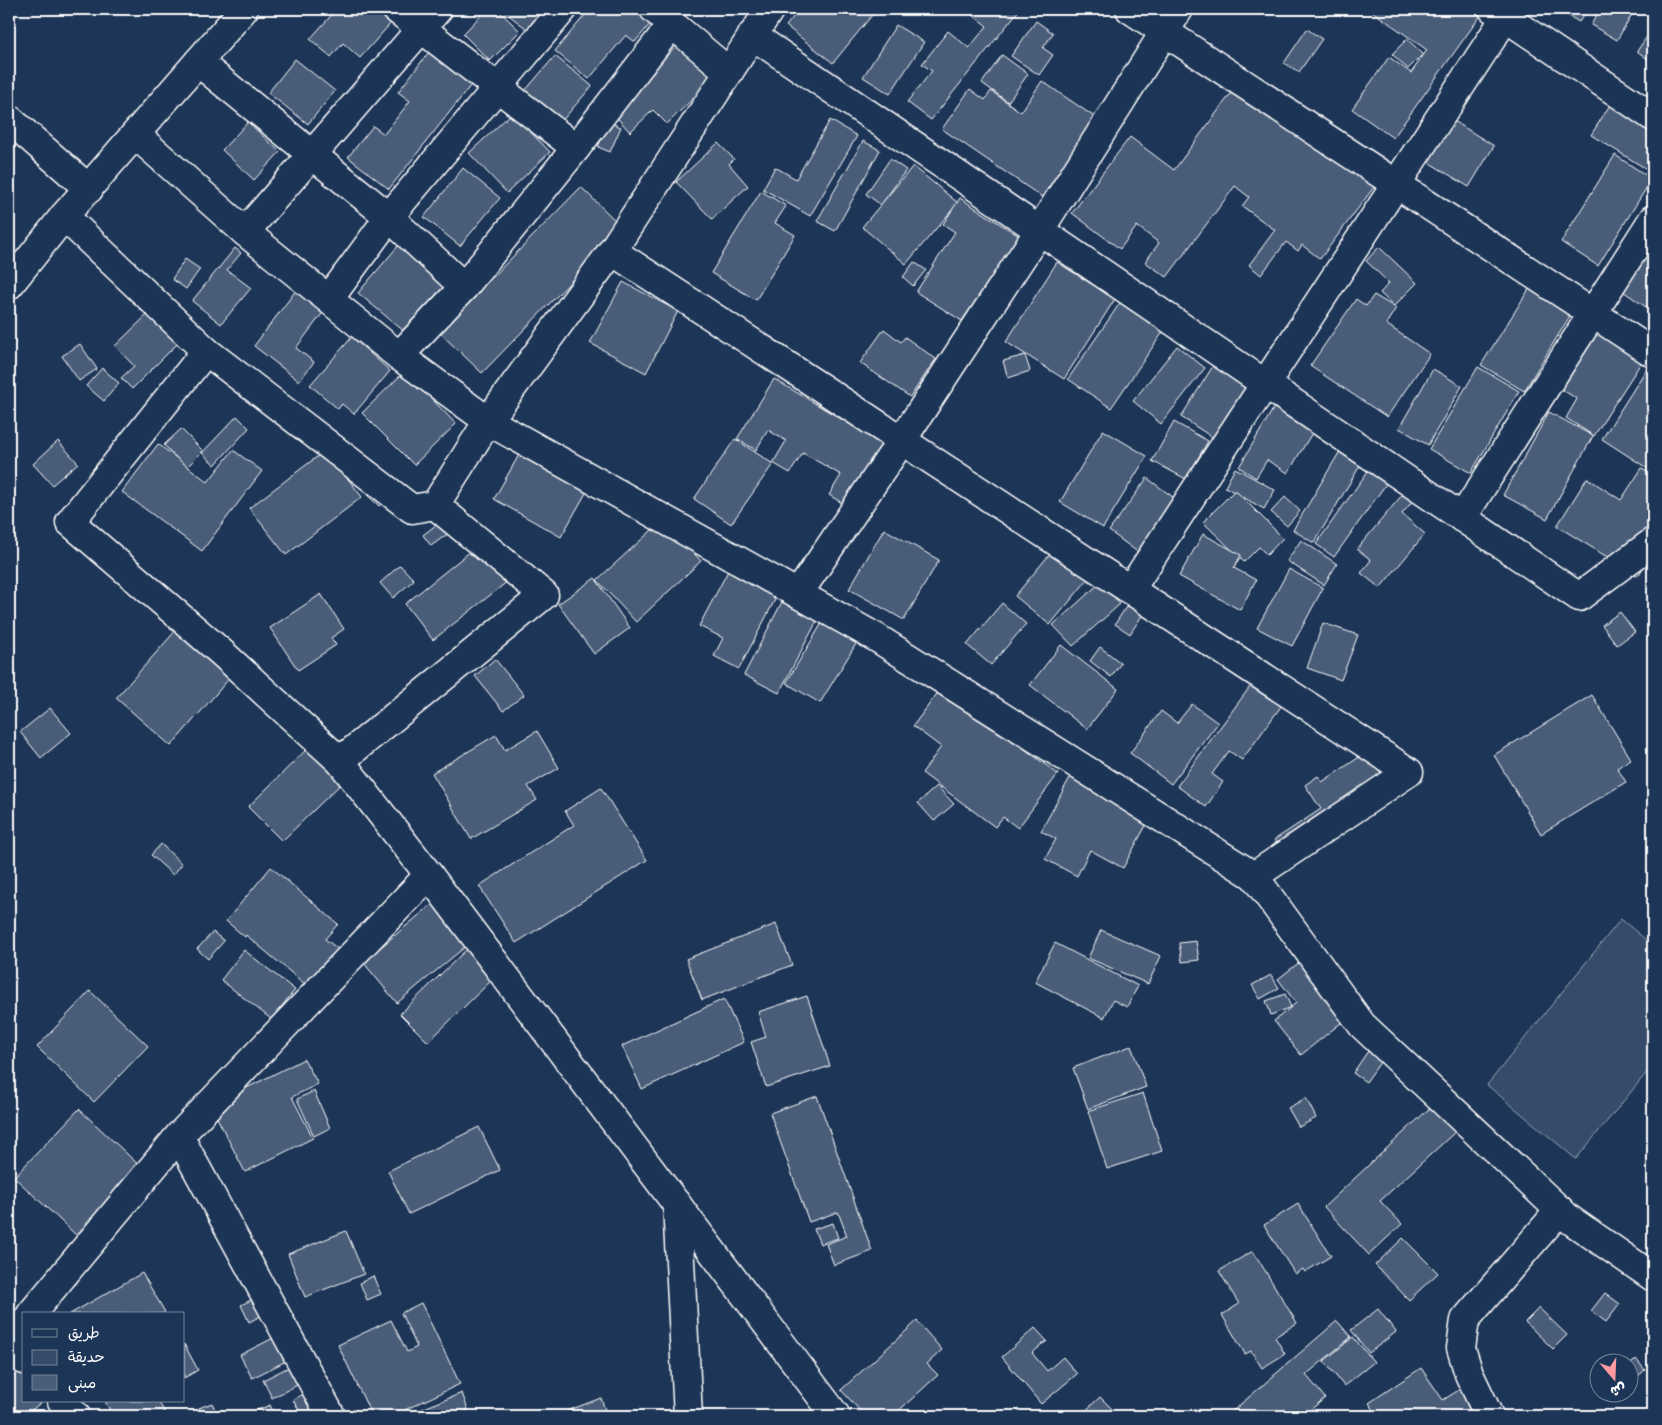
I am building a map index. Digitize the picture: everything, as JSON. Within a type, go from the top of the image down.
[{"type":"street","points":[[9,285],[64,216],[244,9]]},
{"type":"street","points":[[396,9],[430,18],[498,88],[576,148]]},
{"type":"street","points":[[329,299],[389,217],[563,9]]},
{"type":"street","points":[[64,216],[206,351],[412,509],[435,505],[488,421],[612,251],[770,9]]},
{"type":"street","points":[[1130,9],[1653,353]]},
{"type":"street","points":[[798,594],[1039,231],[1179,9]]},
{"type":"street","points":[[1130,590],[1396,184],[1503,12],[1653,117]]},
{"type":"street","points":[[399,356],[464,287],[576,148],[663,16],[729,72]]},
{"type":"street","points":[[245,232],[430,18]]},
{"type":"street","points":[[752,35],[1579,597],[1653,542]]},
{"type":"street","points":[[198,62],[389,217],[464,287]]},
{"type":"street","points":[[9,119],[89,189]]},
{"type":"street","points":[[136,135],[245,232],[399,356],[488,421],[877,638],[1254,876],[1362,1025],[1569,1219],[1653,1277]]},
{"type":"street","points":[[1462,518],[1653,219]]},
{"type":"street","points":[[612,251],[1409,772],[1254,876]]},
{"type":"street","points":[[206,351],[70,522],[222,653],[340,761],[836,1416]]},
{"type":"street","points":[[340,761],[544,595],[435,505]]},
{"type":"street","points":[[33,1312],[179,1136],[428,876]]},
{"type":"street","points":[[179,1136],[330,1416]]},
{"type":"street","points":[[677,1204],[688,1416]]},
{"type":"street","points":[[1489,1416],[1469,1374],[1461,1348],[1466,1320],[1560,1210]]},
{"type":"street","points":[[9,1340],[22,1324]]},
{"type":"street","points":[[9,1344],[22,1358]]},
{"type":"street","points":[[63,1402],[76,1416]]},
{"type":"green space","points":[[1621,919],[1653,946],[1653,1065],[1576,1159],[1487,1085]]},
{"type":"building","points":[[337,9],[375,9],[391,23],[360,58],[343,43],[331,57],[310,39]]},
{"type":"building","points":[[487,9],[497,9],[520,31],[490,61],[463,34]]},
{"type":"building","points":[[501,9],[543,9],[527,29]]},
{"type":"building","points":[[590,9],[633,9],[651,23],[635,42],[626,35],[589,79],[555,51]]},
{"type":"building","points":[[800,9],[877,9],[833,63],[786,26]]},
{"type":"building","points":[[965,9],[1020,9],[931,120],[907,102],[932,71],[922,64],[948,31],[969,48],[987,26]]},
{"type":"building","points":[[1369,9],[1472,9],[1481,15],[1393,138],[1352,109],[1389,57],[1411,73],[1427,50]]},
{"type":"building","points":[[1557,9],[1588,9],[1579,22]]},
{"type":"building","points":[[1600,9],[1635,9],[1617,40],[1591,25]]},
{"type":"building","points":[[1036,21],[1053,33],[1043,48],[1053,55],[1039,75],[1011,56]]},
{"type":"building","points":[[896,25],[924,42],[890,94],[863,77]]},
{"type":"building","points":[[1653,28],[1653,63],[1637,51]]},
{"type":"building","points":[[1307,29],[1322,39],[1299,72],[1284,63]]},
{"type":"building","points":[[1407,39],[1423,54],[1408,69],[1392,54]]},
{"type":"building","points":[[682,41],[716,76],[667,124],[653,110],[630,132],[610,110]]},
{"type":"building","points":[[429,52],[471,85],[389,189],[348,157],[373,126],[384,134],[410,101],[398,92]]},
{"type":"building","points":[[1002,55],[1028,74],[1008,102],[982,83]]},
{"type":"building","points":[[555,56],[592,86],[560,123],[524,92]]},
{"type":"building","points":[[295,59],[335,91],[308,124],[268,93]]},
{"type":"building","points":[[1042,81],[1096,118],[1042,197],[942,129],[970,89],[985,100],[991,91],[1021,112]]},
{"type":"building","points":[[1235,88],[1261,104],[1374,187],[1320,259],[1302,245],[1298,251],[1286,242],[1261,275],[1249,265],[1275,230],[1242,206],[1249,197],[1235,186],[1167,277],[1145,262],[1159,243],[1137,226],[1120,249],[1072,213],[1130,137],[1174,170]]},
{"type":"building","points":[[1615,97],[1653,120],[1653,173],[1591,135]]},
{"type":"building","points":[[512,113],[550,152],[507,193],[469,153]]},
{"type":"building","points":[[1446,116],[1494,146],[1469,187],[1420,157]]},
{"type":"building","points":[[830,120],[857,136],[810,216],[763,189],[775,167],[796,179]]},
{"type":"building","points":[[248,122],[280,152],[254,180],[222,150]]},
{"type":"building","points":[[608,122],[621,127],[610,152],[598,147]]},
{"type":"building","points":[[863,141],[880,150],[835,231],[817,221]]},
{"type":"building","points":[[718,143],[734,159],[729,164],[748,186],[712,219],[676,182]]},
{"type":"building","points":[[1615,155],[1652,179],[1598,266],[1561,242]]},
{"type":"building","points":[[890,159],[906,170],[881,205],[866,194]]},
{"type":"building","points":[[913,166],[958,203],[906,264],[862,227]]},
{"type":"building","points":[[463,168],[500,198],[460,246],[424,217]]},
{"type":"building","points":[[581,187],[623,228],[482,373],[439,332]]},
{"type":"building","points":[[761,191],[786,206],[775,223],[795,235],[756,300],[711,273]]},
{"type":"building","points":[[960,198],[1019,236],[962,321],[916,292],[955,232],[943,224]]},
{"type":"building","points":[[404,239],[456,283],[411,337],[358,293]]},
{"type":"building","points":[[1653,242],[1653,296],[1646,307],[1617,287]]},
{"type":"building","points":[[1379,247],[1417,283],[1394,306],[1380,293],[1389,283],[1366,261]]},
{"type":"building","points":[[235,248],[241,253],[227,270],[251,288],[221,324],[192,301]]},
{"type":"building","points":[[185,259],[200,269],[186,289],[172,279]]},
{"type":"building","points":[[914,262],[926,270],[913,286],[903,277]]},
{"type":"building","points":[[1057,262],[1115,299],[1064,379],[1006,342]]},
{"type":"building","points":[[623,282],[678,311],[646,373],[590,343]]},
{"type":"building","points":[[1531,286],[1573,311],[1524,391],[1481,365]]},
{"type":"building","points":[[297,289],[325,310],[296,348],[314,362],[299,381],[254,346]]},
{"type":"building","points":[[1374,295],[1396,308],[1386,324],[1430,354],[1387,417],[1310,366],[1356,299],[1366,306]]},
{"type":"building","points":[[1122,300],[1165,329],[1111,408],[1068,379]]},
{"type":"building","points":[[152,310],[181,340],[132,389],[121,378],[134,366],[115,346]]},
{"type":"building","points":[[884,329],[901,342],[905,337],[936,359],[910,397],[860,363]]},
{"type":"building","points":[[1599,329],[1644,358],[1594,436],[1566,418],[1577,399],[1561,389]]},
{"type":"building","points":[[352,337],[390,371],[354,414],[342,404],[338,409],[310,385]]},
{"type":"building","points":[[80,344],[97,369],[79,381],[62,356]]},
{"type":"building","points":[[1177,346],[1205,368],[1161,424],[1133,401]]},
{"type":"building","points":[[1025,355],[1030,371],[1008,378],[1003,361]]},
{"type":"building","points":[[1651,362],[1653,364],[1653,472],[1602,439]]},
{"type":"building","points":[[1213,366],[1248,387],[1215,439],[1181,417]]},
{"type":"building","points":[[1478,367],[1519,391],[1471,473],[1429,449]]},
{"type":"building","points":[[102,368],[119,383],[104,401],[86,386]]},
{"type":"building","points":[[1433,369],[1462,386],[1428,445],[1399,428]]},
{"type":"building","points":[[405,371],[456,424],[414,465],[362,413]]},
{"type":"building","points":[[774,379],[885,445],[847,506],[829,495],[841,475],[803,453],[790,473],[773,463],[786,441],[768,430],[756,450],[737,439]]},
{"type":"building","points":[[1276,404],[1315,428],[1288,473],[1267,460],[1256,478],[1239,467]]},
{"type":"building","points":[[1549,412],[1593,436],[1547,519],[1503,495]]},
{"type":"building","points":[[237,416],[249,428],[215,465],[202,453]]},
{"type":"building","points":[[1174,422],[1208,441],[1186,479],[1152,461]]},
{"type":"building","points":[[181,429],[203,451],[186,468],[164,445]]},
{"type":"building","points":[[1103,430],[1147,456],[1103,528],[1060,502]]},
{"type":"building","points":[[735,439],[773,464],[731,524],[694,499]]},
{"type":"building","points":[[58,441],[78,463],[52,485],[33,464]]},
{"type":"building","points":[[158,444],[208,482],[233,450],[262,471],[202,551],[122,492]]},
{"type":"building","points":[[524,446],[591,484],[561,537],[494,499]]},
{"type":"building","points":[[1343,446],[1364,459],[1314,543],[1293,530]]},
{"type":"building","points":[[326,450],[362,497],[286,555],[249,508]]},
{"type":"building","points":[[1373,464],[1391,477],[1334,557],[1316,544]]},
{"type":"building","points":[[1235,468],[1275,490],[1264,509],[1225,487]]},
{"type":"building","points":[[1642,468],[1653,475],[1653,552],[1638,576],[1557,526],[1587,478],[1621,500]]},
{"type":"building","points":[[1147,478],[1177,500],[1139,553],[1109,531]]},
{"type":"building","points":[[377,480],[392,494],[379,506],[365,493]]},
{"type":"building","points":[[1407,489],[1416,497],[1402,514],[1425,534],[1380,588],[1361,573],[1371,560],[1357,549]]},
{"type":"building","points":[[1235,490],[1283,538],[1267,555],[1259,547],[1244,562],[1203,522]]},
{"type":"building","points":[[1285,497],[1300,511],[1287,526],[1271,512]]},
{"type":"building","points":[[663,520],[701,561],[636,622],[597,580]]},
{"type":"building","points":[[441,521],[449,533],[431,546],[423,535]]},
{"type":"building","points":[[884,529],[939,560],[904,620],[849,589]]},
{"type":"building","points":[[1203,534],[1241,555],[1234,568],[1256,580],[1240,610],[1179,576]]},
{"type":"building","points":[[1301,540],[1337,564],[1324,585],[1287,561]]},
{"type":"building","points":[[482,542],[512,578],[433,640],[405,604]]},
{"type":"building","points":[[1054,549],[1089,578],[1050,625],[1015,596]]},
{"type":"building","points":[[400,565],[414,580],[393,598],[380,583]]},
{"type":"building","points":[[729,569],[778,594],[739,669],[714,656],[723,638],[699,626]]},
{"type":"building","points":[[1289,569],[1323,588],[1292,646],[1257,628]]},
{"type":"building","points":[[595,578],[630,628],[594,654],[558,604]]},
{"type":"building","points":[[1101,582],[1120,604],[1073,646],[1053,625]]},
{"type":"building","points":[[321,594],[344,629],[331,638],[336,645],[298,670],[270,628]]},
{"type":"building","points":[[784,598],[819,617],[779,693],[744,675]]},
{"type":"building","points":[[1130,601],[1145,611],[1130,634],[1115,624]]},
{"type":"building","points":[[1002,603],[1026,624],[991,665],[967,645]]},
{"type":"building","points":[[1620,612],[1635,632],[1617,645],[1602,625]]},
{"type":"building","points":[[825,618],[859,639],[820,703],[786,683]]},
{"type":"building","points":[[186,619],[240,666],[171,746],[116,698]]},
{"type":"building","points":[[1323,623],[1358,635],[1341,680],[1307,668]]},
{"type":"building","points":[[1061,645],[1118,689],[1087,729],[1030,685]]},
{"type":"building","points":[[1100,647],[1121,663],[1111,677],[1090,661]]},
{"type":"building","points":[[495,659],[524,695],[503,711],[475,676]]},
{"type":"building","points":[[1252,684],[1282,705],[1242,760],[1229,751],[1212,774],[1223,782],[1206,807],[1177,786]]},
{"type":"building","points":[[942,687],[1058,774],[1018,828],[1003,817],[995,827],[922,773],[941,747],[913,726]]},
{"type":"building","points":[[1592,695],[1631,759],[1617,768],[1626,782],[1541,834],[1494,755]]},
{"type":"building","points":[[1192,704],[1218,723],[1171,784],[1130,753],[1161,711],[1177,723]]},
{"type":"building","points":[[50,708],[71,733],[41,758],[20,732]]},
{"type":"building","points":[[537,731],[559,768],[528,786],[537,800],[471,839],[432,773],[496,735],[505,750]]},
{"type":"building","points":[[313,743],[348,777],[282,841],[248,807]]},
{"type":"building","points":[[1367,752],[1388,784],[1284,854],[1274,840],[1321,809],[1305,785],[1318,776],[1322,782]]},
{"type":"building","points":[[1073,772],[1152,814],[1123,868],[1090,850],[1077,876],[1045,859],[1056,839],[1041,831]]},
{"type":"building","points":[[937,786],[954,804],[934,821],[918,803]]},
{"type":"building","points":[[601,788],[647,860],[516,943],[479,886],[574,825],[565,811]]},
{"type":"building","points":[[161,844],[182,864],[173,875],[151,855]]},
{"type":"building","points":[[271,867],[338,924],[325,939],[338,949],[307,986],[246,935],[245,937],[226,921]]},
{"type":"building","points":[[436,901],[471,942],[397,1003],[363,962]]},
{"type":"building","points":[[776,924],[792,965],[702,1000],[686,959]]},
{"type":"building","points":[[1101,930],[1161,956],[1148,984],[1088,958]]},
{"type":"building","points":[[213,932],[224,941],[208,959],[197,949]]},
{"type":"building","points":[[1196,941],[1199,960],[1182,962],[1179,943]]},
{"type":"building","points":[[1055,943],[1138,986],[1127,1007],[1113,1000],[1104,1018],[1035,982]]},
{"type":"building","points":[[470,946],[498,974],[428,1042],[400,1014]]},
{"type":"building","points":[[244,950],[295,990],[271,1019],[221,980]]},
{"type":"building","points":[[1301,961],[1347,1018],[1301,1055],[1274,1021],[1296,1003],[1278,979]]},
{"type":"building","points":[[1271,975],[1279,988],[1260,999],[1252,985]]},
{"type":"building","points":[[90,991],[148,1046],[94,1102],[37,1047]]},
{"type":"building","points":[[1285,994],[1291,1007],[1271,1015],[1266,1001]]},
{"type":"building","points":[[807,996],[830,1066],[766,1087],[751,1042],[766,1037],[758,1012]]},
{"type":"building","points":[[724,999],[744,1042],[642,1089],[622,1046]]},
{"type":"building","points":[[1131,1046],[1146,1087],[1088,1109],[1073,1068]]},
{"type":"building","points":[[1368,1051],[1381,1061],[1366,1082],[1353,1073]]},
{"type":"building","points":[[304,1059],[318,1084],[292,1097],[313,1138],[245,1172],[211,1106]]},
{"type":"building","points":[[314,1091],[330,1128],[314,1136],[297,1099]]},
{"type":"building","points":[[1143,1093],[1162,1151],[1107,1169],[1088,1111]]},
{"type":"building","points":[[817,1096],[872,1251],[834,1265],[826,1244],[847,1236],[838,1212],[809,1222],[770,1113]]},
{"type":"building","points":[[1306,1098],[1316,1118],[1299,1127],[1288,1108]]},
{"type":"building","points":[[1432,1106],[1455,1132],[1380,1201],[1402,1224],[1369,1255],[1324,1207]]},
{"type":"building","points":[[79,1109],[142,1168],[77,1236],[14,1177]]},
{"type":"building","points":[[479,1127],[500,1170],[409,1214],[388,1171]]},
{"type":"building","points":[[1298,1204],[1331,1256],[1305,1272],[1303,1269],[1295,1274],[1264,1225]]},
{"type":"building","points":[[833,1223],[838,1238],[820,1244],[814,1229]]},
{"type":"building","points":[[346,1231],[364,1274],[305,1297],[288,1254]]},
{"type":"building","points":[[1403,1238],[1438,1273],[1409,1300],[1375,1265]]},
{"type":"building","points":[[1253,1251],[1297,1323],[1275,1337],[1285,1354],[1262,1368],[1251,1351],[1245,1354],[1222,1315],[1239,1304],[1219,1271]]},
{"type":"building","points":[[142,1273],[165,1312],[74,1312]]},
{"type":"building","points":[[373,1276],[381,1294],[367,1300],[360,1283]]},
{"type":"building","points":[[1605,1293],[1620,1304],[1606,1322],[1591,1311]]},
{"type":"building","points":[[263,1294],[272,1310],[249,1322],[241,1305]]},
{"type":"building","points":[[421,1303],[460,1384],[392,1416],[372,1416],[338,1345],[391,1320],[407,1352],[417,1347],[401,1313]]},
{"type":"building","points":[[1539,1308],[1567,1335],[1553,1349],[1525,1322]]},
{"type":"building","points":[[1378,1309],[1396,1332],[1369,1353],[1351,1330]]},
{"type":"building","points":[[917,1321],[942,1350],[927,1364],[938,1375],[893,1416],[865,1416],[841,1390]]},
{"type":"building","points":[[1337,1321],[1351,1337],[1306,1375],[1325,1398],[1303,1416],[1227,1416]]},
{"type":"building","points":[[1035,1328],[1047,1341],[1032,1353],[1047,1371],[1063,1357],[1077,1374],[1041,1404],[1002,1357]]},
{"type":"building","points":[[285,1332],[298,1355],[252,1378],[240,1355]]},
{"type":"building","points":[[1353,1337],[1374,1362],[1344,1386],[1324,1361]]},
{"type":"building","points":[[185,1346],[198,1370],[185,1377]]},
{"type":"building","points":[[22,1356],[22,1402],[42,1402],[24,1416],[9,1416],[9,1364]]},
{"type":"building","points":[[299,1362],[309,1379],[272,1398],[263,1380]]},
{"type":"building","points":[[1640,1364],[1645,1370],[1640,1374]]},
{"type":"building","points":[[1421,1368],[1443,1400],[1462,1388],[1481,1416],[1378,1416],[1369,1403]]},
{"type":"building","points":[[313,1388],[322,1403],[302,1415],[293,1400]]},
{"type":"building","points":[[462,1393],[468,1410],[452,1416],[404,1416]]},
{"type":"building","points":[[1100,1397],[1119,1416],[1080,1416]]},
{"type":"building","points":[[601,1398],[607,1416],[554,1416]]},
{"type":"building","points":[[106,1402],[159,1402],[167,1416],[113,1416]]},
{"type":"building","points":[[212,1403],[218,1416],[203,1416],[199,1408]]},
{"type":"building","points":[[270,1405],[275,1416],[245,1415]]}]
